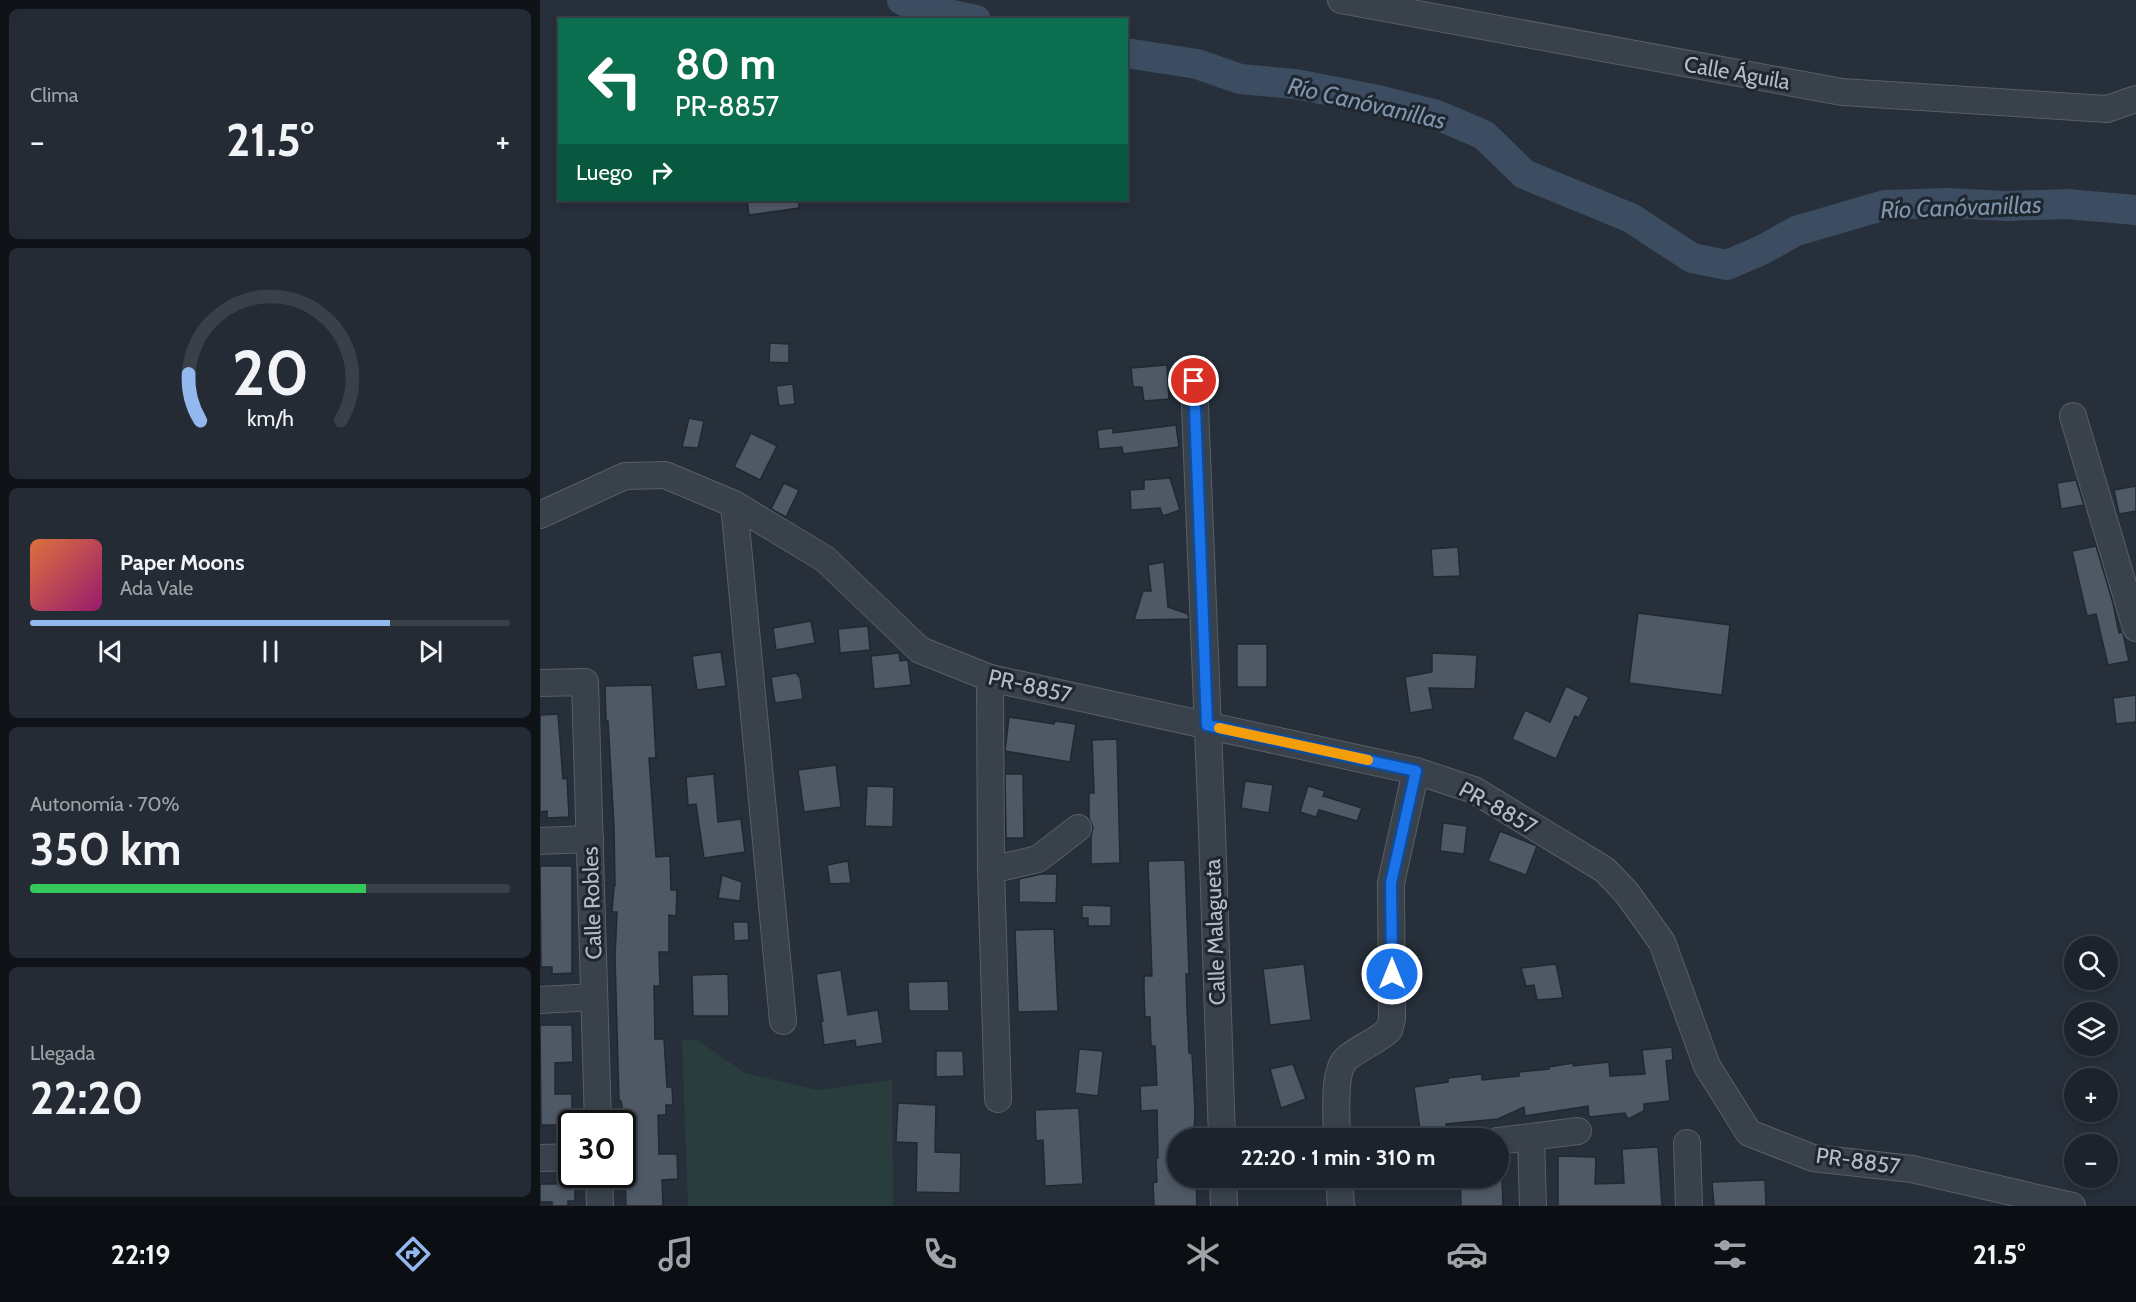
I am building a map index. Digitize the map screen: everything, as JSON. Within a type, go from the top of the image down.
[{"type":"street","name":"Calle Águila","points":[[1341,0],[1842,92],[2107,109],[2136,99]]},
{"type":"street","name":"Calle Malagueta","points":[[1194,381],[1222,1128]]},
{"type":"street","points":[[2073,416],[2136,628]]},
{"type":"street","name":"PR-8857","points":[[540,515],[625,476],[665,476],[734,504],[825,559],[920,650],[990,678],[1416,771],[1474,790],[1605,870],[1626,892],[1662,942],[1707,1066],[1749,1133],[1814,1158],[1912,1168],[2072,1206]]},
{"type":"street","points":[[734,504],[783,1022]]},
{"type":"street","points":[[990,678],[998,1099]]},
{"type":"street","name":"Calle Robles","points":[[540,683],[585,682],[597,1110]]},
{"type":"street","points":[[1337,1128],[1340,1068],[1346,1059],[1389,1030],[1392,1019],[1391,883],[1416,771]]},
{"type":"street","points":[[992,870],[1038,860],[1078,828]]},
{"type":"street","points":[[540,842],[590,839]]},
{"type":"street","points":[[540,1000],[594,997]]},
{"type":"street","points":[[1509,1140],[1578,1131]]},
{"type":"street","points":[[1531,1138],[1533,1206]]},
{"type":"street","points":[[1687,1143],[1689,1206]]},
{"type":"street","points":[[540,1158],[558,1157]]},
{"type":"street","points":[[599,1188],[600,1206]]},
{"type":"street","points":[[1223,1188],[1224,1206]]},
{"type":"street","points":[[1340,1188],[1341,1206]]},
{"type":"shaded area","points":[[682,1040],[697,1040],[745,1073],[817,1090],[892,1080],[893,1206],[688,1206]]},
{"type":"building","points":[[747,201],[799,201],[799,208],[749,215]]},
{"type":"building","points":[[770,343],[789,344],[789,363],[769,362]]},
{"type":"building","points":[[1167,365],[1169,399],[1144,401],[1142,387],[1133,387],[1131,368]]},
{"type":"building","points":[[793,384],[795,404],[779,406],[776,386]]},
{"type":"building","points":[[689,418],[704,421],[698,448],[682,447]]},
{"type":"building","points":[[1176,425],[1179,447],[1123,454],[1122,447],[1099,449],[1097,430],[1113,428],[1113,433]]},
{"type":"building","points":[[751,433],[777,446],[760,480],[734,467]]},
{"type":"building","points":[[1170,478],[1180,510],[1163,516],[1160,508],[1131,510],[1130,490],[1144,489],[1144,480]]},
{"type":"building","points":[[2076,480],[2084,505],[2061,509],[2057,483]]},
{"type":"building","points":[[784,483],[799,490],[786,517],[771,509]]},
{"type":"building","points":[[2136,486],[2136,511],[2119,514],[2114,490]]},
{"type":"building","points":[[2096,546],[2113,603],[2119,633],[2123,634],[2129,661],[2108,665],[2096,614],[2087,616],[2072,551]]},
{"type":"building","points":[[1458,547],[1460,576],[1433,577],[1431,549]]},
{"type":"building","points":[[1164,562],[1168,607],[1188,614],[1189,619],[1134,620],[1143,591],[1151,591],[1148,565]]},
{"type":"building","points":[[1638,613],[1730,625],[1722,695],[1629,683]]},
{"type":"building","points":[[811,621],[815,643],[776,650],[773,628]]},
{"type":"building","points":[[868,626],[870,650],[840,653],[838,629]]},
{"type":"building","points":[[1237,644],[1267,644],[1267,687],[1237,687]]},
{"type":"building","points":[[721,652],[726,686],[697,690],[692,656]]},
{"type":"building","points":[[899,653],[900,661],[908,660],[911,685],[874,689],[871,656]]},
{"type":"building","points":[[1432,653],[1477,655],[1475,689],[1429,688],[1433,709],[1410,713],[1405,677],[1432,672]]},
{"type":"building","points":[[796,673],[800,678],[803,699],[775,703],[771,677]]},
{"type":"building","points":[[652,685],[656,758],[649,758],[656,857],[670,856],[671,890],[677,890],[676,916],[669,915],[669,952],[659,952],[660,986],[654,986],[655,1039],[664,1039],[667,1087],[672,1087],[673,1105],[666,1105],[666,1115],[658,1115],[659,1154],[677,1154],[678,1179],[662,1180],[663,1206],[626,1206],[625,1188],[636,1188],[636,1110],[622,1110],[621,1101],[619,1101],[615,957],[617,912],[612,912],[615,886],[614,827],[605,686]]},
{"type":"building","points":[[1566,686],[1589,697],[1579,718],[1575,716],[1556,759],[1512,739],[1525,710],[1550,722]]},
{"type":"building","points":[[2136,695],[2136,722],[2116,724],[2113,698]]},
{"type":"building","points":[[558,714],[563,779],[567,778],[569,817],[547,818],[547,811],[540,812],[540,715]]},
{"type":"building","points":[[1009,717],[1054,724],[1055,721],[1076,724],[1070,762],[1005,751]]},
{"type":"building","points":[[1117,739],[1120,863],[1091,864],[1093,827],[1089,818],[1089,793],[1094,793],[1092,740]]},
{"type":"building","points":[[836,765],[841,807],[804,812],[798,770]]},
{"type":"building","points":[[714,774],[718,822],[741,819],[745,852],[704,858],[696,804],[688,805],[686,777]]},
{"type":"building","points":[[1005,774],[1023,774],[1024,838],[1006,838]]},
{"type":"building","points":[[1245,781],[1273,785],[1269,813],[1241,808]]},
{"type":"building","points":[[867,786],[894,787],[893,827],[865,826]]},
{"type":"building","points":[[1308,786],[1325,791],[1323,796],[1362,808],[1357,821],[1319,810],[1316,817],[1300,812]]},
{"type":"building","points":[[1443,823],[1467,826],[1464,854],[1440,851]]},
{"type":"building","points":[[1500,831],[1537,846],[1526,875],[1488,861]]},
{"type":"building","points":[[1185,860],[1189,974],[1186,974],[1187,1008],[1189,1053],[1192,1053],[1194,1128],[1167,1128],[1167,1188],[1196,1188],[1197,1206],[1154,1206],[1153,1183],[1157,1182],[1156,1158],[1158,1158],[1157,1110],[1141,1111],[1140,1086],[1157,1085],[1155,1046],[1151,1046],[1150,1017],[1145,1017],[1144,976],[1152,976],[1148,861]]},
{"type":"building","points":[[848,861],[851,883],[830,884],[827,865]]},
{"type":"building","points":[[540,866],[572,866],[572,973],[552,974],[552,967],[541,967]]},
{"type":"building","points":[[1041,874],[1057,874],[1056,903],[1019,902],[1019,879]]},
{"type":"building","points":[[722,875],[742,882],[740,901],[718,898]]},
{"type":"building","points":[[1082,905],[1111,906],[1111,926],[1088,926],[1088,918],[1082,918]]},
{"type":"building","points":[[733,922],[748,922],[749,940],[734,941]]},
{"type":"building","points":[[1054,929],[1058,1011],[1018,1012],[1015,930]]},
{"type":"building","points":[[1304,964],[1311,1020],[1270,1025],[1263,969]]},
{"type":"building","points":[[1556,964],[1563,998],[1537,1000],[1534,985],[1526,986],[1521,968]]},
{"type":"building","points":[[841,970],[848,1015],[878,1010],[883,1043],[856,1047],[855,1040],[824,1045],[816,974]]},
{"type":"building","points":[[728,974],[729,1016],[693,1016],[692,975]]},
{"type":"building","points":[[948,981],[949,1011],[909,1011],[908,982]]},
{"type":"building","points":[[540,1025],[572,1025],[573,1062],[555,1063],[555,1094],[572,1094],[572,1110],[558,1110],[558,1125],[541,1125]]},
{"type":"building","points":[[1672,1047],[1673,1060],[1666,1061],[1670,1101],[1644,1104],[1644,1111],[1628,1119],[1625,1113],[1589,1117],[1588,1106],[1525,1116],[1524,1107],[1498,1119],[1446,1124],[1446,1128],[1420,1128],[1414,1087],[1448,1082],[1448,1078],[1482,1074],[1482,1080],[1519,1076],[1519,1072],[1549,1069],[1549,1067],[1573,1063],[1573,1066],[1609,1062],[1610,1076],[1645,1074],[1642,1050]]},
{"type":"building","points":[[1079,1049],[1103,1051],[1098,1096],[1075,1093]]},
{"type":"building","points":[[936,1051],[963,1051],[964,1076],[936,1077]]},
{"type":"building","points":[[1293,1064],[1306,1099],[1281,1108],[1270,1069]]},
{"type":"building","points":[[898,1103],[936,1105],[935,1152],[961,1153],[960,1193],[916,1192],[917,1143],[896,1142]]},
{"type":"building","points":[[1079,1108],[1083,1184],[1045,1186],[1043,1140],[1036,1141],[1035,1110]]},
{"type":"building","points":[[1658,1147],[1662,1206],[1558,1206],[1558,1156],[1596,1157],[1595,1184],[1624,1183],[1622,1149]]},
{"type":"building","points":[[1765,1180],[1766,1206],[1714,1206],[1712,1182]]},
{"type":"building","points":[[540,1184],[558,1184],[558,1188],[575,1188],[575,1201],[568,1201],[568,1206],[552,1206],[552,1202],[540,1202]]},
{"type":"building","points":[[1460,1188],[1502,1188],[1503,1206],[1461,1206]]},
{"type":"waterway","name":"Río Canóvanillas","points":[[902,0],[920,8],[967,18]]},
{"type":"waterway","name":"Río Canóvanillas","points":[[1128,53],[1197,64],[1240,79],[1295,84],[1378,100],[1437,115],[1484,135],[1524,174],[1631,218],[1692,258],[1727,265],[1762,250],[1796,231],[1885,205],[2067,204],[2136,210]]},
{"type":"slow traffic","points":[[1219,728],[1368,760]]},
{"type":"route","points":[[1194,381],[1207,725],[1416,771],[1391,883],[1392,974]]}]
